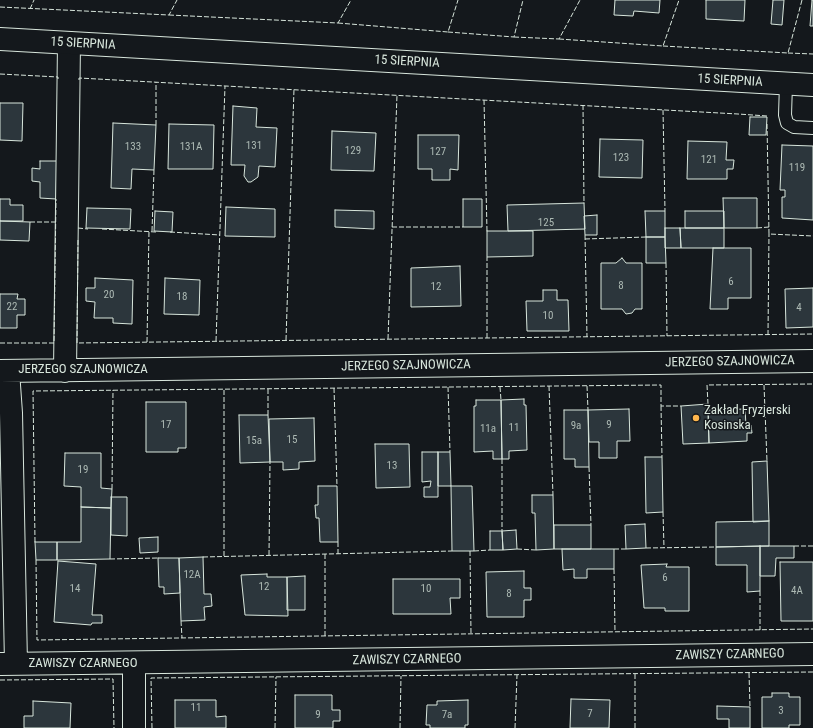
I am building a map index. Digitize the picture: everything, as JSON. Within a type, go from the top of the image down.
[{"type":"street","name":"15 SIERPNIA","points":[[0,39],[813,86]]},
{"type":"street","points":[[65,371],[69,43]]},
{"type":"street","name":"JERZEGO SZAJNOWICZA","points":[[4,371],[813,361]]},
{"type":"street","points":[[4,371],[11,413],[8,664]]},
{"type":"street","name":"ZAWISZY CZARNEGO","points":[[8,664],[134,664],[813,654]]},
{"type":"street","points":[[134,664],[134,728]]},
{"type":"lane","points":[[786,84],[785,115],[787,123],[794,127],[813,128]]},
{"type":"building","points":[[615,0],[660,0],[659,13],[634,11],[633,16],[614,15]]},
{"type":"building","points":[[706,0],[745,0],[744,21],[706,19]]},
{"type":"building","points":[[773,0],[784,0],[782,25],[771,24]]},
{"type":"building","points":[[812,0],[813,26],[810,26]]},
{"type":"building","points":[[0,103],[23,103],[22,141],[0,140]]},
{"type":"building","points":[[233,106],[257,108],[256,127],[277,128],[275,167],[259,166],[258,177],[251,182],[248,182],[244,176],[245,165],[231,165]]},
{"type":"building","points":[[750,117],[767,117],[766,135],[749,135]]},
{"type":"building","points":[[113,123],[156,125],[154,170],[132,169],[131,189],[111,188]]},
{"type":"building","points":[[169,124],[214,125],[213,169],[168,169]]},
{"type":"building","points":[[332,131],[376,133],[374,171],[331,170]]},
{"type":"building","points":[[418,135],[459,135],[458,170],[450,169],[450,180],[432,180],[432,169],[418,169]]},
{"type":"building","points":[[600,139],[643,140],[642,178],[599,177]]},
{"type":"building","points":[[688,141],[727,142],[726,160],[734,160],[733,169],[727,169],[727,179],[687,179]]},
{"type":"building","points":[[782,145],[813,146],[813,220],[782,218],[782,197],[785,197],[785,190],[780,190]]},
{"type":"building","points":[[40,161],[57,161],[56,199],[40,198],[40,182],[32,181],[32,168],[40,169]]},
{"type":"building","points":[[723,198],[757,198],[757,228],[724,228]]},
{"type":"building","points":[[0,199],[10,199],[10,205],[23,205],[23,221],[0,221]]},
{"type":"building","points":[[463,199],[482,199],[482,227],[463,227]]},
{"type":"building","points":[[584,203],[585,229],[508,231],[507,205]]},
{"type":"building","points":[[226,207],[275,209],[275,237],[225,236]]},
{"type":"building","points":[[87,208],[131,209],[130,229],[86,228]]},
{"type":"building","points":[[335,210],[374,211],[374,229],[335,227]]},
{"type":"building","points":[[155,211],[173,212],[172,232],[154,231]]},
{"type":"building","points":[[645,211],[665,211],[665,237],[646,237]]},
{"type":"building","points":[[685,211],[724,211],[724,228],[685,228]]},
{"type":"building","points":[[597,215],[597,235],[585,235],[584,216]]},
{"type":"building","points":[[0,221],[30,222],[29,241],[0,240]]},
{"type":"building","points":[[665,228],[680,228],[681,248],[665,248]]},
{"type":"building","points":[[680,228],[724,228],[724,248],[681,248]]},
{"type":"building","points":[[487,231],[533,231],[533,256],[487,257]]},
{"type":"building","points":[[646,237],[665,237],[666,263],[646,263]]},
{"type":"building","points":[[713,248],[751,248],[751,298],[728,298],[728,309],[710,309]]},
{"type":"building","points":[[622,258],[626,263],[642,263],[642,309],[635,309],[632,313],[626,314],[622,309],[601,309],[601,263],[616,263]]},
{"type":"building","points":[[460,266],[461,306],[411,307],[411,268]]},
{"type":"building","points":[[95,278],[133,280],[132,324],[113,323],[113,318],[94,318],[95,302],[86,301],[86,288],[95,288]]},
{"type":"building","points":[[165,278],[200,280],[199,315],[164,314]]},
{"type":"building","points":[[813,288],[813,327],[786,328],[785,289]]},
{"type":"building","points":[[543,290],[557,290],[557,300],[568,300],[569,331],[527,331],[526,301],[543,301]]},
{"type":"building","points":[[0,294],[18,294],[17,299],[25,299],[25,315],[17,315],[17,328],[0,328]]},
{"type":"building","points":[[524,399],[524,405],[526,405],[527,450],[509,451],[509,459],[502,459],[501,400]]},
{"type":"building","points":[[476,400],[501,400],[502,459],[493,459],[493,451],[474,452],[474,406],[476,406]]},
{"type":"building","points":[[146,402],[186,402],[186,448],[178,448],[178,452],[146,452]]},
{"type":"building","points":[[708,404],[709,443],[683,444],[681,406]]},
{"type":"building","points":[[629,409],[630,441],[617,441],[617,458],[599,458],[599,442],[589,442],[588,410]]},
{"type":"building","points":[[745,409],[746,425],[751,425],[752,433],[747,433],[747,441],[709,443],[708,410]]},
{"type":"building","points":[[564,410],[588,410],[589,467],[575,467],[575,459],[564,459]]},
{"type":"building","points":[[239,415],[268,415],[270,462],[240,463]]},
{"type":"building","points":[[314,418],[315,461],[299,462],[299,469],[283,470],[283,462],[270,462],[269,419]]},
{"type":"building","points":[[375,444],[409,444],[410,487],[376,488]]},
{"type":"building","points":[[422,452],[438,452],[438,497],[424,497],[424,487],[430,487],[431,481],[422,482]]},
{"type":"building","points":[[438,452],[450,452],[451,486],[438,486]]},
{"type":"building","points":[[65,453],[101,453],[101,488],[112,489],[111,508],[81,507],[81,487],[64,486]]},
{"type":"building","points":[[645,457],[662,457],[663,512],[646,513]]},
{"type":"building","points":[[767,461],[769,521],[753,522],[752,462]]},
{"type":"building","points":[[318,486],[337,486],[338,542],[320,542],[319,518],[316,518],[315,505],[318,505]]},
{"type":"building","points":[[451,486],[472,486],[474,551],[452,551]]},
{"type":"building","points":[[532,495],[553,495],[554,549],[536,550],[535,513],[532,513]]},
{"type":"building","points":[[111,497],[127,497],[127,536],[111,535]]},
{"type":"building","points":[[81,507],[111,508],[110,559],[57,560],[57,542],[81,542]]},
{"type":"building","points":[[769,521],[769,546],[716,547],[716,522]]},
{"type":"building","points":[[645,524],[646,548],[626,549],[625,525]]},
{"type":"building","points":[[554,525],[591,525],[591,549],[554,549]]},
{"type":"building","points":[[516,530],[517,549],[503,550],[502,531]]},
{"type":"building","points":[[490,531],[502,531],[503,550],[490,550]]},
{"type":"building","points":[[158,537],[158,552],[140,553],[139,538]]},
{"type":"building","points":[[35,542],[57,542],[57,560],[36,560]]},
{"type":"building","points":[[760,546],[760,591],[747,592],[747,565],[716,565],[716,547]]},
{"type":"building","points":[[760,546],[794,546],[794,558],[776,558],[775,576],[760,576]]},
{"type":"building","points":[[562,549],[614,549],[614,569],[587,569],[587,578],[574,578],[574,569],[563,570]]},
{"type":"building","points":[[203,557],[204,594],[211,594],[212,606],[204,607],[205,620],[181,621],[179,558]]},
{"type":"building","points":[[158,558],[179,558],[180,593],[164,594],[164,587],[159,587]]},
{"type":"building","points":[[58,561],[96,564],[92,615],[102,615],[102,623],[92,623],[91,625],[54,622]]},
{"type":"building","points":[[780,562],[813,562],[813,621],[781,621]]},
{"type":"building","points":[[667,564],[666,567],[689,567],[689,611],[665,611],[665,608],[644,608],[641,565]]},
{"type":"building","points":[[524,571],[524,588],[531,588],[531,600],[524,600],[524,617],[487,617],[486,572]]},
{"type":"building","points":[[267,574],[267,577],[287,577],[288,616],[245,615],[241,575]]},
{"type":"building","points":[[305,576],[305,610],[287,610],[287,577]]},
{"type":"building","points":[[393,579],[460,579],[460,598],[450,598],[451,614],[393,614]]},
{"type":"building","points":[[772,693],[789,693],[789,697],[800,697],[800,725],[789,725],[789,728],[762,728],[762,697],[772,697]]},
{"type":"building","points":[[295,695],[332,695],[332,710],[340,710],[340,721],[333,721],[333,728],[295,728]]},
{"type":"building","points":[[571,699],[610,700],[609,728],[570,728]]},
{"type":"building","points":[[175,700],[216,700],[216,717],[226,716],[226,728],[175,728]]},
{"type":"building","points":[[468,700],[468,725],[465,725],[465,728],[430,728],[430,725],[426,725],[427,705],[437,705],[437,701]]},
{"type":"building","points":[[33,701],[71,703],[70,728],[24,728],[24,716],[33,716]]},
{"type":"building","points":[[717,706],[750,707],[750,728],[729,728],[729,719],[717,719]]},
{"type":"fence","points":[[30,9],[34,0]]},
{"type":"fence","points":[[0,7],[169,15],[177,0]]},
{"type":"fence","points":[[169,15],[338,23],[351,0]]},
{"type":"fence","points":[[338,23],[448,32],[458,0]]},
{"type":"fence","points":[[448,32],[514,37],[523,0]]},
{"type":"fence","points":[[514,37],[559,39],[580,0]]},
{"type":"fence","points":[[559,39],[663,46],[679,0]]},
{"type":"fence","points":[[663,46],[788,53],[802,0]]},
{"type":"fence","points":[[788,53],[813,54]]},
{"type":"fence","points":[[0,74],[58,77],[58,79]]},
{"type":"fence","points":[[79,80],[79,78],[738,114],[767,116],[767,118]]},
{"type":"fence","points":[[156,82],[156,125]]},
{"type":"fence","points":[[216,341],[225,86]]},
{"type":"fence","points":[[286,340],[294,89]]},
{"type":"fence","points":[[388,339],[397,95]]},
{"type":"fence","points":[[484,100],[487,231]]},
{"type":"fence","points":[[583,105],[584,203]]},
{"type":"fence","points":[[663,110],[665,211]]},
{"type":"fence","points":[[767,124],[769,234],[813,236]]},
{"type":"fence","points":[[152,231],[154,170]]},
{"type":"fence","points":[[0,343],[54,343],[56,199]]},
{"type":"fence","points":[[30,222],[56,222]]},
{"type":"fence","points":[[392,227],[463,227]]},
{"type":"fence","points":[[757,228],[769,227]]},
{"type":"fence","points":[[78,228],[88,229]]},
{"type":"fence","points":[[102,229],[156,232]]},
{"type":"fence","points":[[147,342],[149,231]]},
{"type":"fence","points":[[170,232],[220,235]]},
{"type":"fence","points":[[768,335],[769,234]]},
{"type":"fence","points":[[585,235],[587,337]]},
{"type":"fence","points":[[585,239],[646,237]]},
{"type":"fence","points":[[78,240],[77,343],[813,334]]},
{"type":"fence","points":[[487,257],[487,338]]},
{"type":"fence","points":[[666,263],[667,336]]},
{"type":"fence","points":[[708,404],[707,385],[813,384]]},
{"type":"fence","points":[[35,542],[33,391],[661,385],[661,406],[681,406]]},
{"type":"fence","points":[[764,385],[767,461]]},
{"type":"fence","points":[[549,386],[553,495]]},
{"type":"fence","points":[[587,386],[588,410]]},
{"type":"fence","points":[[448,387],[450,452]]},
{"type":"fence","points":[[500,387],[501,400]]},
{"type":"fence","points":[[334,388],[337,486]]},
{"type":"fence","points":[[224,389],[224,556]]},
{"type":"fence","points":[[268,389],[268,415]]},
{"type":"fence","points":[[112,489],[113,390]]},
{"type":"fence","points":[[661,406],[662,457]]},
{"type":"fence","points":[[502,459],[502,531]]},
{"type":"fence","points":[[269,555],[270,462]]},
{"type":"fence","points":[[589,467],[591,525]]},
{"type":"fence","points":[[663,512],[664,548]]},
{"type":"fence","points":[[338,542],[338,554]]},
{"type":"fence","points":[[794,546],[813,546]]},
{"type":"fence","points":[[646,548],[716,547]]},
{"type":"fence","points":[[517,549],[536,550]]},
{"type":"fence","points":[[614,549],[626,549]]},
{"type":"fence","points":[[474,551],[490,550]]},
{"type":"fence","points":[[203,557],[452,551]]},
{"type":"fence","points":[[470,551],[471,634]]},
{"type":"fence","points":[[325,554],[325,636]]},
{"type":"fence","points":[[110,559],[158,558]]},
{"type":"fence","points":[[36,560],[37,640],[813,629]]},
{"type":"fence","points":[[614,569],[615,632]]},
{"type":"fence","points":[[760,591],[760,630]]},
{"type":"fence","points":[[181,621],[182,638]]},
{"type":"fence","points":[[152,728],[151,678],[813,672]]},
{"type":"fence","points":[[749,673],[750,707]]},
{"type":"fence","points":[[635,674],[635,728]]},
{"type":"fence","points":[[515,728],[517,675]]},
{"type":"fence","points":[[400,728],[401,676]]},
{"type":"fence","points":[[275,728],[276,677]]},
{"type":"fence","points":[[0,680],[113,679],[114,728]]},
{"type":"place","name":"Zakład Fryzjerski Kosinska","points":[[696,418]]}]
